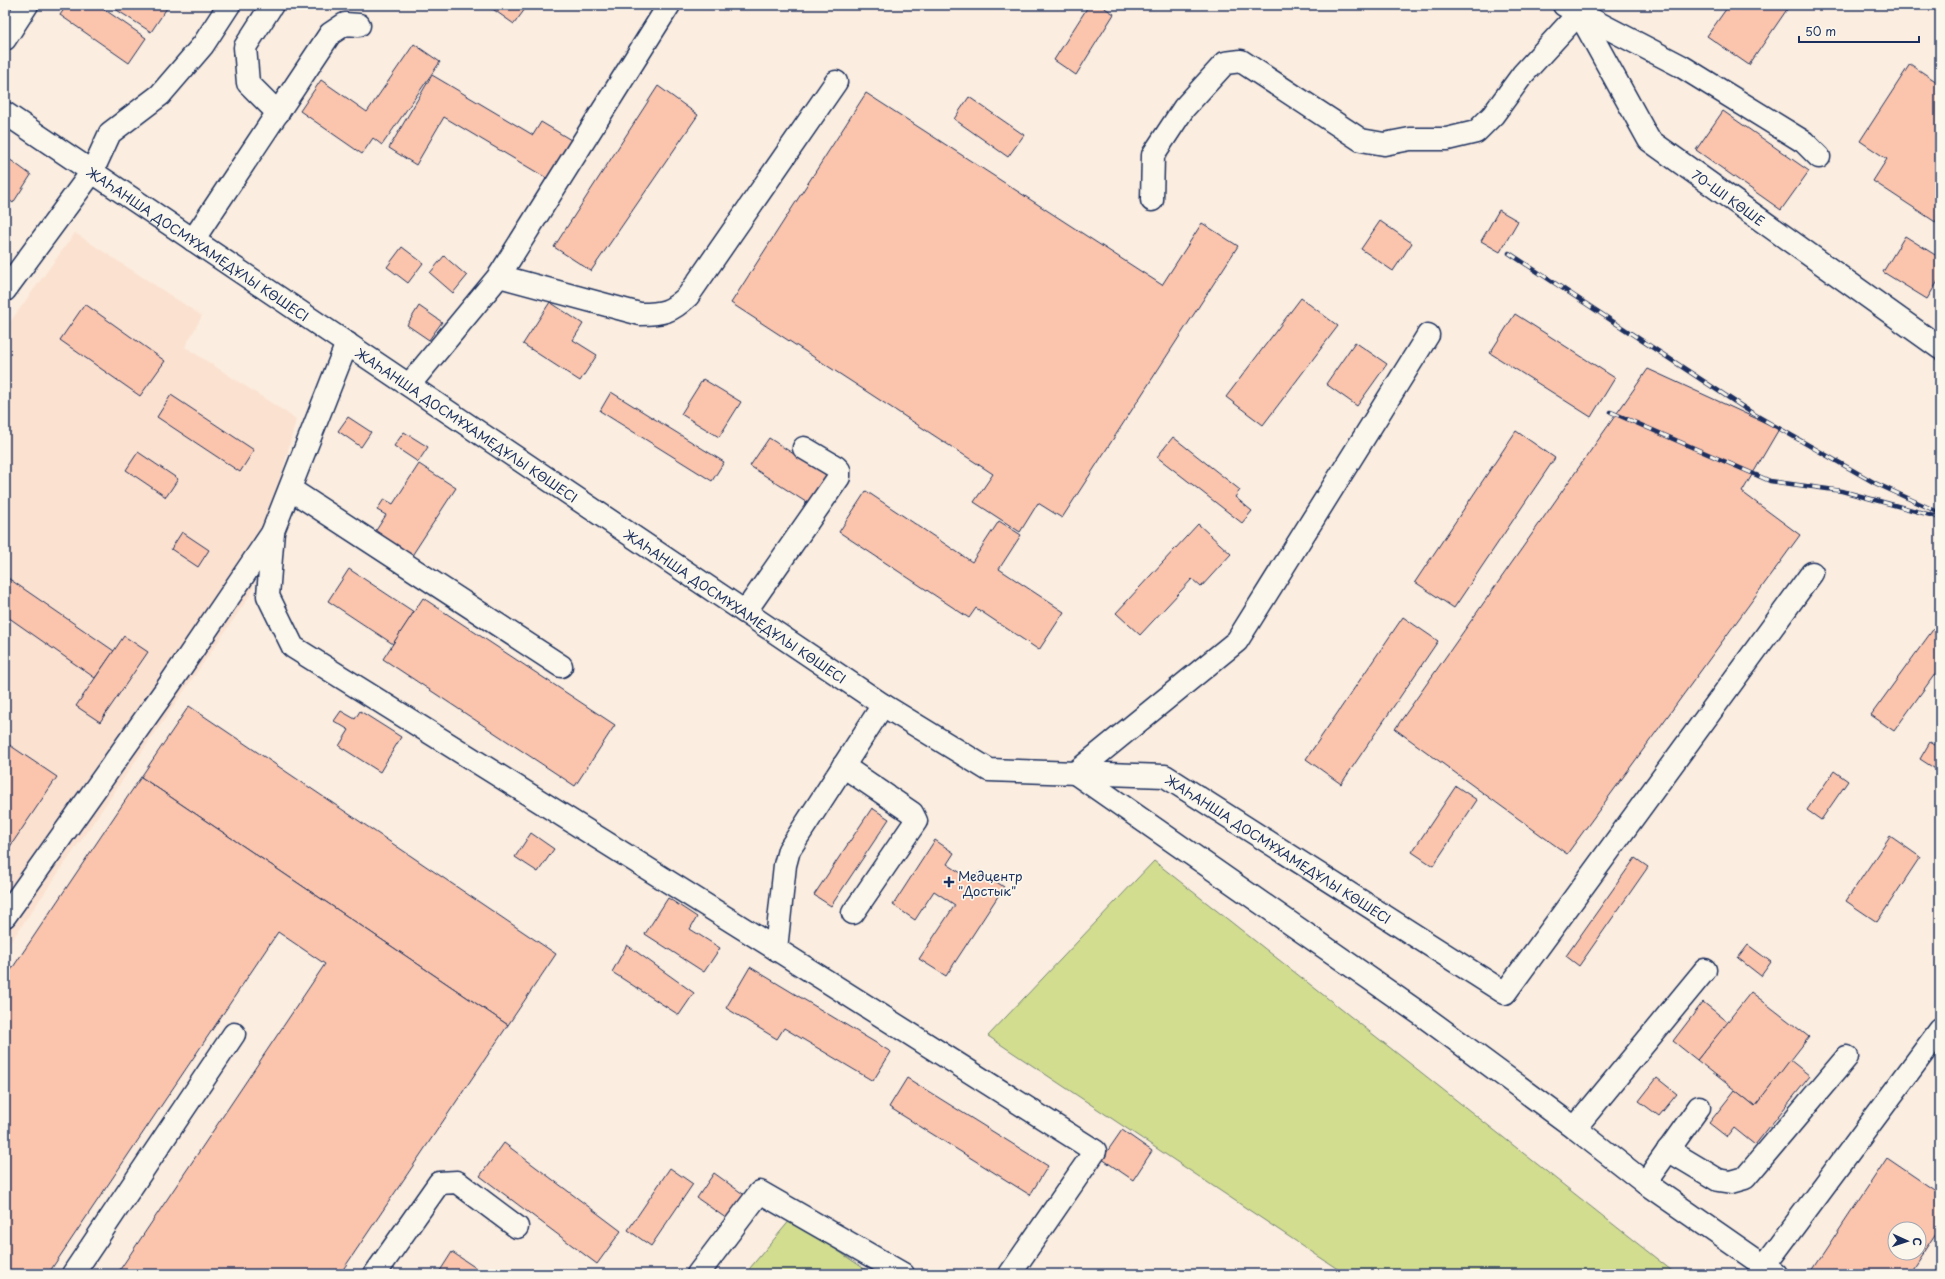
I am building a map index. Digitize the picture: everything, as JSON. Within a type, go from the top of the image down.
[{"type":"street","points":[[5,39],[27,5]]},
{"type":"street","points":[[5,290],[92,172],[110,134],[160,95],[203,45],[229,5]]},
{"type":"street","points":[[272,5],[245,47],[248,84],[278,113]]},
{"type":"street","points":[[409,385],[499,276],[669,5]]},
{"type":"street","points":[[1152,200],[1153,155],[1184,108],[1225,63],[1241,61],[1361,140],[1384,144],[1410,139],[1447,139],[1476,132],[1493,115],[1571,9],[1681,66],[1804,142],[1819,157]]},
{"type":"street","name":"70-ШІ КӨШЕ","points":[[1571,9],[1649,140],[1940,348]]},
{"type":"street","points":[[193,240],[330,34],[344,24],[359,25]]},
{"type":"street","points":[[499,276],[640,314],[660,314],[676,307],[688,296],[836,82]]},
{"type":"street","name":"ЖАҺАНША ДОСМҰХАМЕДҰЛЫ КӨШЕСІ","points":[[5,114],[883,705],[989,770],[1164,776],[1505,993],[1812,572]]},
{"type":"street","points":[[1428,334],[1237,641],[1075,773],[1422,1015],[1575,1128],[1645,1183],[1771,1269],[1940,1030]]},
{"type":"street","points":[[5,916],[169,685],[274,531],[347,343]]},
{"type":"street","points":[[745,612],[839,477],[836,467],[804,448]]},
{"type":"street","points":[[290,489],[560,666]]},
{"type":"street","points":[[274,531],[268,596],[293,647],[776,949],[1094,1151],[1010,1274]]},
{"type":"street","points":[[776,949],[785,865],[789,850],[883,705]]},
{"type":"street","points":[[843,766],[912,813],[916,821],[853,913]]},
{"type":"street","points":[[1575,1128],[1705,970]]},
{"type":"street","points":[[73,1274],[234,1034]]},
{"type":"street","points":[[1668,1150],[1718,1180],[1731,1182],[1745,1178],[1847,1057]]},
{"type":"street","points":[[1645,1183],[1699,1107]]},
{"type":"street","points":[[375,1274],[439,1183],[457,1182],[517,1226]]},
{"type":"street","points":[[698,1274],[760,1192],[903,1274]]},
{"type":"shaded area","points":[[75,233],[202,316],[185,347],[296,419],[251,594],[5,950],[5,329]]},
{"type":"green space","points":[[1154,861],[1676,1274],[1345,1274],[988,1036]]},
{"type":"green space","points":[[791,1219],[872,1274],[745,1274]]},
{"type":"building","points":[[5,5],[25,5],[16,17],[5,10]]},
{"type":"building","points":[[67,5],[98,5],[146,38],[129,63],[60,15]]},
{"type":"building","points":[[109,5],[169,5],[151,32]]},
{"type":"building","points":[[487,5],[528,5],[514,24]]},
{"type":"building","points":[[1089,5],[1100,5],[1114,14],[1076,75],[1054,60]]},
{"type":"building","points":[[1729,5],[1790,5],[1749,65],[1707,36]]},
{"type":"building","points":[[414,44],[440,62],[382,145],[373,138],[362,154],[300,111],[321,80],[367,112]]},
{"type":"building","points":[[1910,64],[1940,84],[1940,225],[1873,181],[1887,159],[1860,141]]},
{"type":"building","points":[[432,75],[533,135],[541,122],[571,140],[548,179],[444,117],[416,165],[389,148]]},
{"type":"building","points":[[658,86],[698,115],[591,271],[554,247]]},
{"type":"building","points":[[866,93],[1162,285],[1202,223],[1238,246],[1062,518],[1038,503],[1020,532],[974,502],[993,474],[731,303]]},
{"type":"building","points":[[969,97],[1024,135],[1008,157],[954,119]]},
{"type":"building","points":[[1723,111],[1809,171],[1781,210],[1696,150]]},
{"type":"building","points":[[5,156],[31,175],[13,203],[5,197]]},
{"type":"building","points":[[1499,210],[1518,221],[1500,252],[1481,241]]},
{"type":"building","points":[[1380,221],[1412,243],[1393,271],[1361,249]]},
{"type":"building","points":[[1905,236],[1940,258],[1940,278],[1927,299],[1883,272]]},
{"type":"building","points":[[402,247],[423,263],[408,283],[387,267]]},
{"type":"building","points":[[444,256],[467,276],[453,293],[430,273]]},
{"type":"building","points":[[1301,298],[1338,326],[1263,425],[1226,397]]},
{"type":"building","points":[[550,302],[583,324],[573,340],[597,355],[580,381],[523,344]]},
{"type":"building","points":[[85,304],[165,361],[140,396],[60,340]]},
{"type":"building","points":[[419,306],[442,322],[429,340],[407,325]]},
{"type":"building","points":[[1515,314],[1615,378],[1591,417],[1490,353]]},
{"type":"building","points":[[1355,342],[1387,364],[1357,406],[1326,384]]},
{"type":"building","points":[[1648,369],[1779,429],[1742,492],[1800,535],[1567,854],[1395,729]]},
{"type":"building","points":[[703,379],[741,402],[719,437],[681,414]]},
{"type":"building","points":[[611,392],[724,462],[712,481],[600,411]]},
{"type":"building","points":[[171,395],[254,450],[240,472],[157,417]]},
{"type":"building","points":[[348,417],[371,432],[361,447],[338,431]]},
{"type":"building","points":[[1516,431],[1555,458],[1454,608],[1415,582]]},
{"type":"building","points":[[404,432],[428,447],[418,462],[394,446]]},
{"type":"building","points":[[1173,437],[1240,490],[1235,497],[1252,511],[1242,523],[1157,457]]},
{"type":"building","points":[[769,438],[831,478],[812,506],[750,466]]},
{"type":"building","points":[[138,452],[178,479],[166,497],[126,470]]},
{"type":"building","points":[[419,464],[456,488],[411,557],[375,532],[386,515],[377,510],[384,499],[393,504]]},
{"type":"building","points":[[866,491],[972,562],[999,521],[1021,535],[999,569],[1064,612],[1039,650],[976,608],[969,618],[839,532]]},
{"type":"building","points":[[1198,524],[1231,554],[1201,587],[1192,579],[1140,635],[1116,613]]},
{"type":"building","points":[[182,532],[209,550],[198,567],[171,549]]},
{"type":"building","points":[[349,569],[414,612],[393,644],[328,601]]},
{"type":"building","points":[[5,576],[114,651],[95,678],[5,615]]},
{"type":"building","points":[[423,598],[615,725],[575,786],[383,659]]},
{"type":"building","points":[[1403,617],[1438,641],[1341,784],[1306,759]]},
{"type":"building","points":[[1940,620],[1940,667],[1894,731],[1871,715]]},
{"type":"building","points":[[124,636],[148,652],[100,722],[76,706]]},
{"type":"building","points":[[189,706],[556,954],[508,1025],[141,777]]},
{"type":"building","points":[[341,711],[355,719],[360,711],[401,737],[380,772],[339,746],[349,730],[334,721]]},
{"type":"building","points":[[5,742],[57,777],[5,854]]},
{"type":"building","points":[[1930,742],[1940,748],[1940,772],[1920,759]]},
{"type":"building","points":[[1834,771],[1848,781],[1821,820],[1807,810]]},
{"type":"building","points":[[141,777],[508,1025],[340,1274],[117,1274],[325,964],[278,932],[48,1274],[5,1274],[5,979]]},
{"type":"building","points":[[1456,786],[1477,800],[1433,866],[1412,852]]},
{"type":"building","points":[[872,808],[889,819],[831,906],[814,895]]},
{"type":"building","points":[[531,833],[554,849],[538,872],[515,857]]},
{"type":"building","points":[[1890,836],[1920,857],[1877,922],[1846,901]]},
{"type":"building","points":[[935,840],[954,853],[947,864],[973,881],[980,871],[1004,887],[946,976],[919,959],[955,905],[934,891],[915,920],[893,905]]},
{"type":"building","points":[[1635,858],[1648,867],[1579,966],[1566,956]]},
{"type":"building","points":[[668,898],[697,917],[690,929],[720,948],[704,972],[645,934]]},
{"type":"building","points":[[627,945],[694,993],[679,1015],[612,972]]},
{"type":"building","points":[[1748,945],[1771,962],[1761,976],[1738,958]]},
{"type":"building","points":[[750,967],[891,1052],[873,1081],[784,1028],[777,1039],[726,1008]]},
{"type":"building","points":[[1751,992],[1809,1037],[1755,1106],[1697,1060]]},
{"type":"building","points":[[1703,1002],[1728,1022],[1697,1060],[1673,1041]]},
{"type":"building","points":[[1790,1060],[1810,1076],[1755,1145],[1734,1128],[1727,1137],[1709,1123],[1735,1090],[1755,1106]]},
{"type":"building","points":[[907,1078],[1048,1166],[1030,1195],[889,1107]]},
{"type":"building","points":[[1657,1078],[1677,1094],[1659,1116],[1639,1101]]},
{"type":"building","points":[[1122,1130],[1152,1151],[1133,1180],[1102,1159]]},
{"type":"building","points":[[504,1143],[621,1231],[597,1264],[480,1176]]},
{"type":"building","points":[[1887,1158],[1940,1194],[1940,1227],[1927,1247],[1927,1221],[1887,1221],[1887,1261],[1918,1261],[1909,1274],[1810,1274]]},
{"type":"building","points":[[670,1168],[693,1184],[651,1246],[628,1230]]},
{"type":"building","points":[[714,1173],[750,1199],[733,1223],[697,1198]]},
{"type":"building","points":[[452,1252],[485,1274],[438,1274]]},
{"type":"railway","points":[[1509,253],[1752,413],[1875,483],[1940,513]]},
{"type":"railway","points":[[1611,412],[1770,481],[1842,491],[1938,517]]},
{"type":"place","name":"Медцентр \"Достык\"","points":[[949,882]]}]
